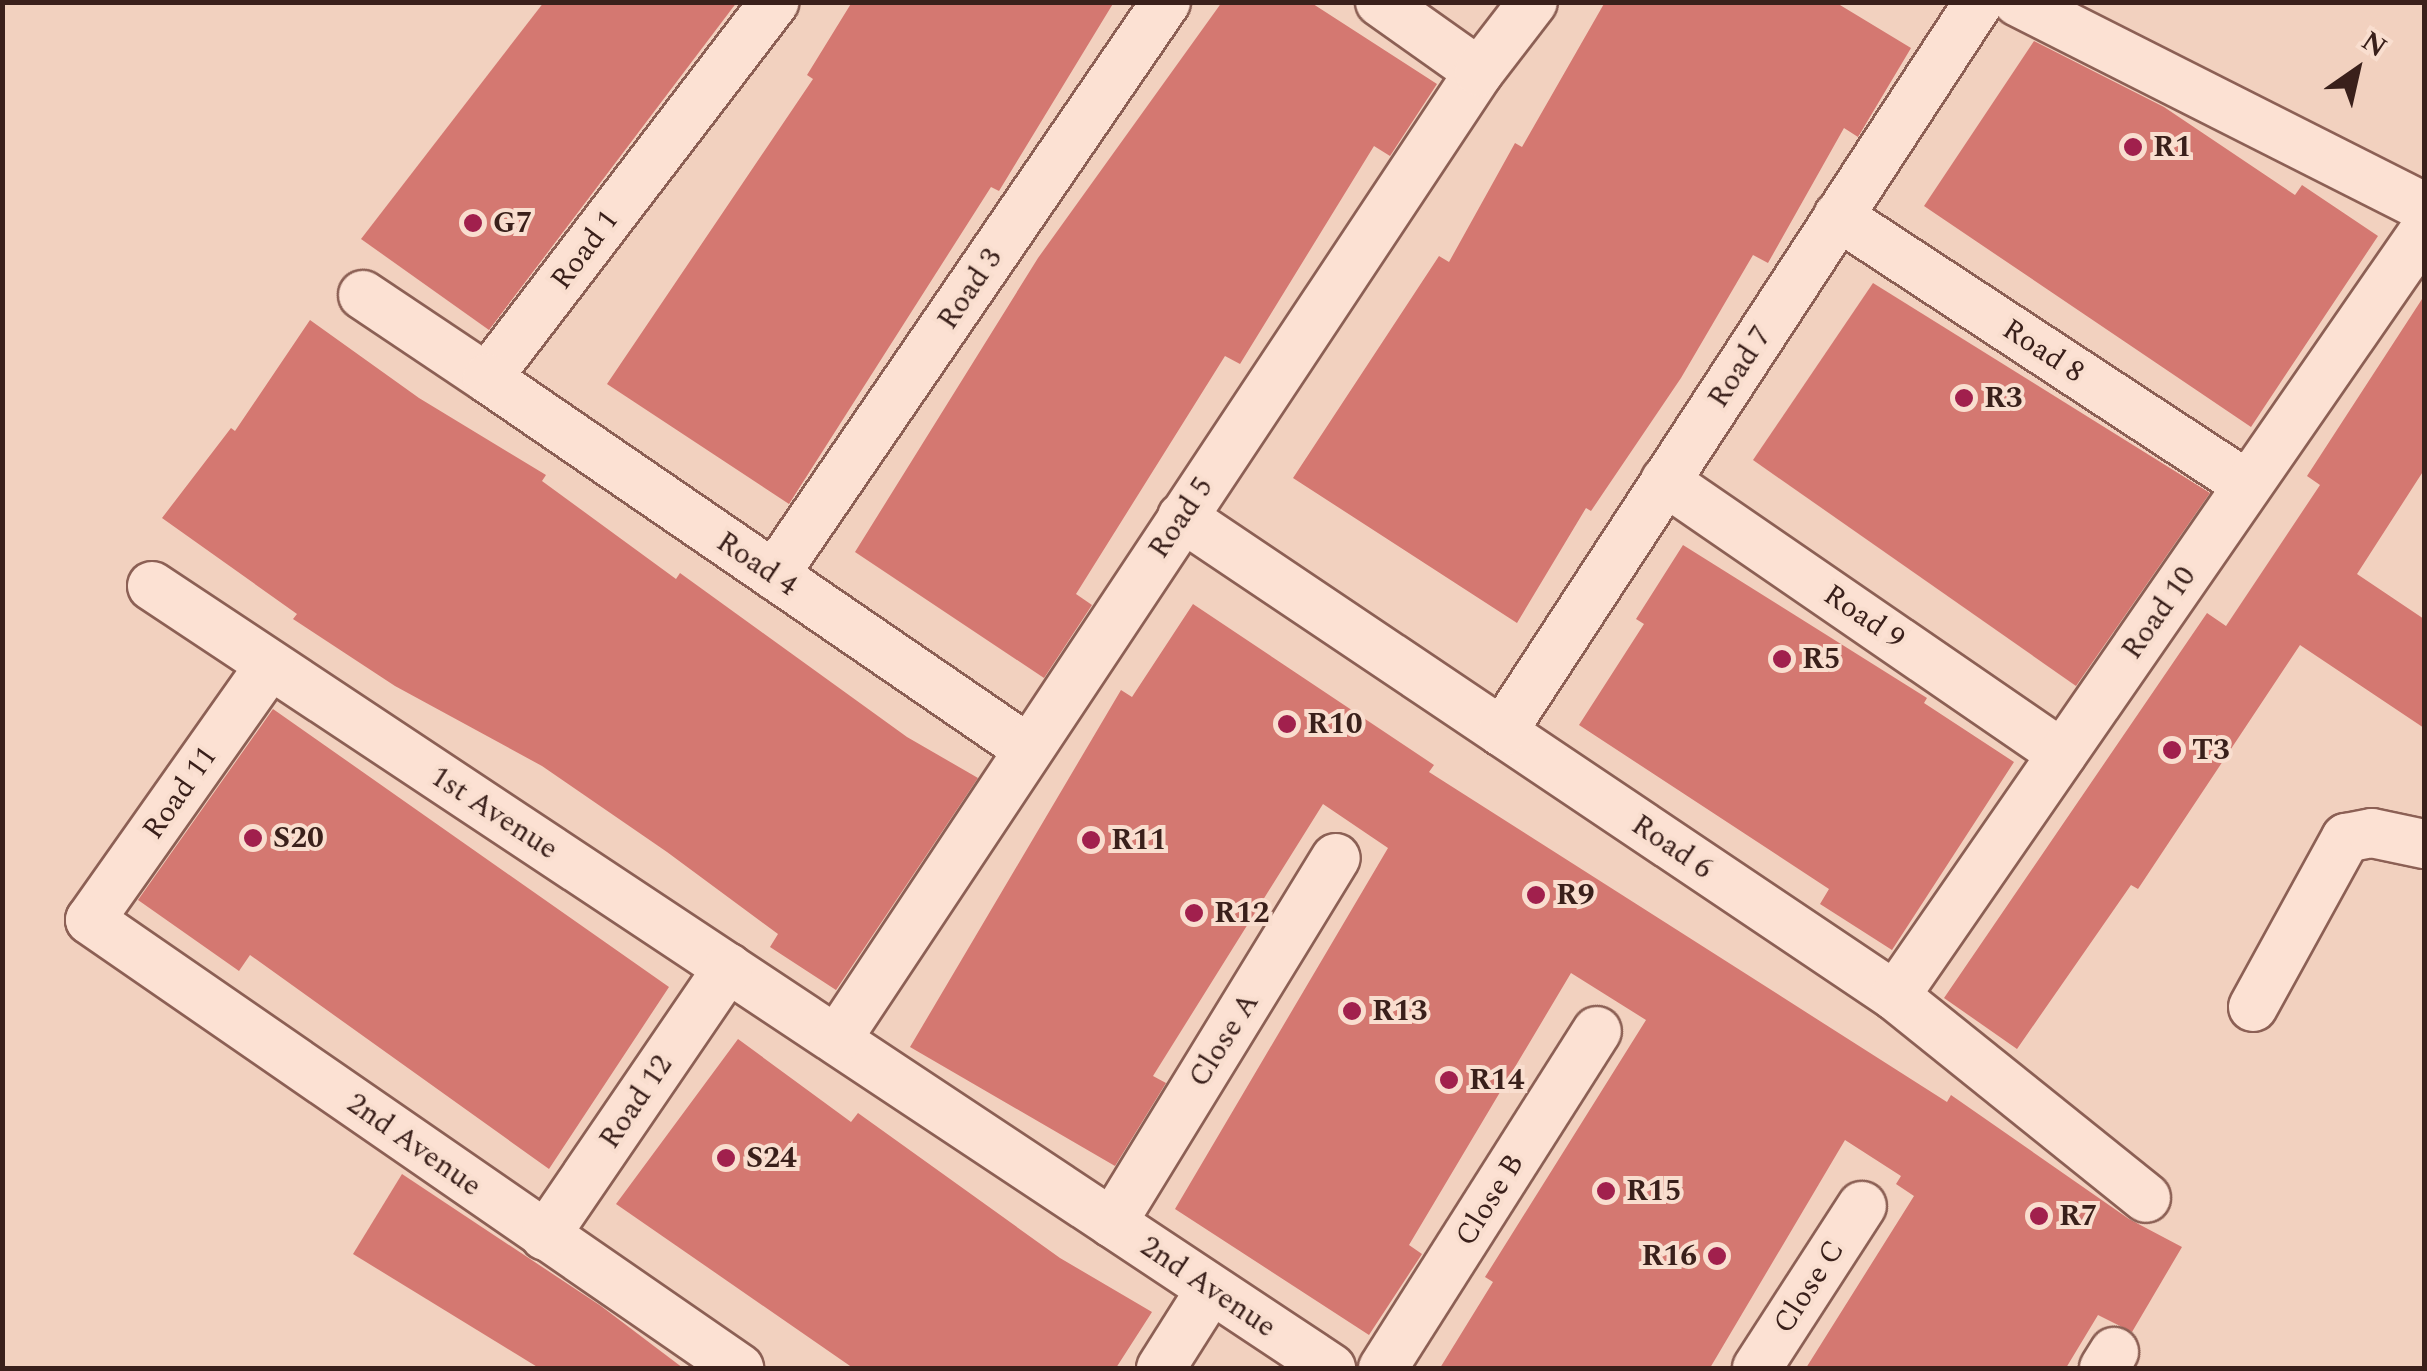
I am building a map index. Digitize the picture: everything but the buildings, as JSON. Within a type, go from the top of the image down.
[{"type":"street","name":"Road 1","points":[[487,378],[774,2]]},
{"type":"street","name":"Road 3","points":[[774,575],[1166,2]]},
{"type":"street","points":[[1380,2],[1479,72]]},
{"type":"street","name":"Road 5","points":[[837,1039],[1479,72],[1533,2]]},
{"type":"street","name":"Road 7","points":[[1502,732],[1979,2]]},
{"type":"street","points":[[2018,2],[2424,207]]},
{"type":"street","name":"Road 8","points":[[1838,216],[2248,486]]},
{"type":"street","name":"Road 10","points":[[1895,996],[2424,231]]},
{"type":"street","points":[[363,294],[487,378]]},
{"type":"street","name":"Road 4","points":[[487,378],[1028,749]]},
{"type":"street","name":"Road 9","points":[[1665,481],[2062,754]]},
{"type":"street","name":"Road 6","points":[[1182,517],[1895,996],[2146,1198]]},
{"type":"street","name":"1st Avenue","points":[[152,586],[837,1039]]},
{"type":"street","name":"Road 11","points":[[90,920],[270,665]]},
{"type":"street","points":[[2254,1007],[2346,838],[2372,833],[2424,844]]},
{"type":"street","name":"Close A","points":[[1112,1222],[1336,858]]},
{"type":"street","name":"2nd Avenue","points":[[90,920],[739,1368]]},
{"type":"street","name":"Road 12","points":[[545,1236],[728,968]]},
{"type":"street","name":"Close B","points":[[1383,1368],[1596,1031]]},
{"type":"street","name":"2nd Avenue","points":[[837,1039],[1330,1368]]},
{"type":"street","name":"Close C","points":[[1756,1368],[1862,1206]]},
{"type":"street","points":[[1161,1368],[1211,1289]]},
{"type":"place","name":"R1","points":[[2133,147]]},
{"type":"place","name":"G7","points":[[473,223]]},
{"type":"place","name":"R3","points":[[1964,398]]},
{"type":"place","name":"R5","points":[[1782,659]]},
{"type":"place","name":"R10","points":[[1287,724]]},
{"type":"place","name":"T3","points":[[2172,750]]},
{"type":"place","name":"S20","points":[[253,838]]},
{"type":"place","name":"R11","points":[[1091,840]]},
{"type":"place","name":"R9","points":[[1536,895]]},
{"type":"place","name":"R12","points":[[1194,913]]},
{"type":"place","name":"R13","points":[[1352,1011]]},
{"type":"place","name":"R14","points":[[1449,1080]]},
{"type":"place","name":"S24","points":[[726,1158]]},
{"type":"place","name":"R15","points":[[1606,1191]]},
{"type":"place","name":"R7","points":[[2039,1216]]},
{"type":"place","name":"R16","points":[[1717,1256]]}]
